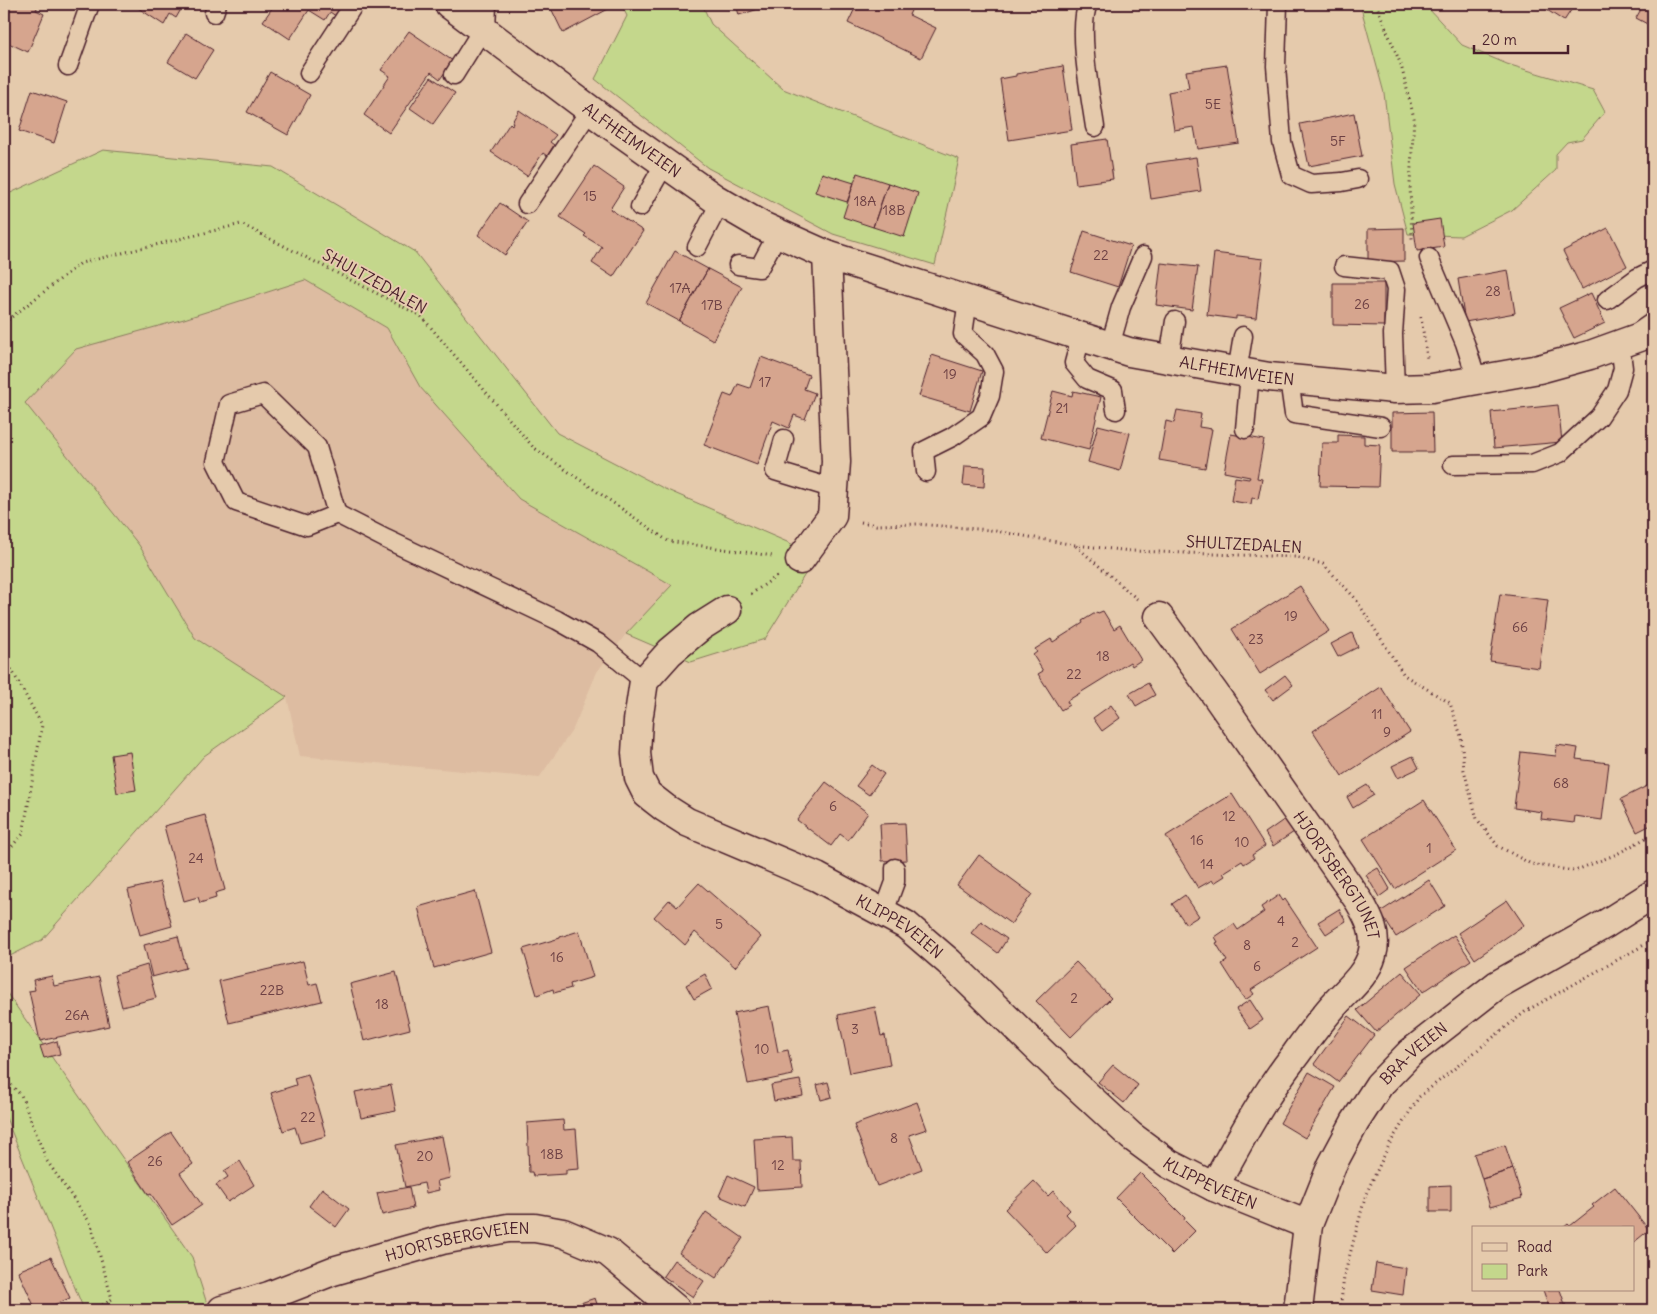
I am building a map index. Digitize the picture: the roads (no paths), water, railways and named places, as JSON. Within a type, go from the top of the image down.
[{"type":"street","name":"ALFHEIMVEIEN","points":[[449,4],[590,110],[721,201],[762,226],[828,255],[1129,352],[1244,373],[1289,379],[1395,389],[1432,388],[1539,369],[1590,355],[1640,337],[1653,328]]},
{"type":"street","points":[[800,560],[832,516],[835,444],[828,255]]},
{"type":"street","points":[[644,681],[670,652],[700,627],[727,610]]},
{"type":"street","name":"HJORTSBERGTUNET","points":[[1159,617],[1226,709],[1360,901],[1370,920],[1374,938],[1372,955],[1359,979],[1333,1006],[1294,1055],[1246,1128],[1214,1186]]},
{"type":"street","name":"KLIPPEVEIEN","points":[[644,681],[636,753],[639,778],[647,794],[687,822],[817,877],[906,925],[949,962],[1131,1136],[1169,1164],[1214,1186],[1308,1225]]},
{"type":"street","name":"BRA-VEIEN","points":[[1298,1310],[1308,1225],[1332,1165],[1355,1122],[1379,1084],[1410,1053],[1497,985],[1607,923],[1653,894]]},
{"type":"street","name":"HJORTSBERGVEIEN","points":[[222,1310],[269,1296],[333,1271],[442,1240],[508,1228],[535,1228],[563,1233],[608,1252],[676,1310]]},
{"type":"lane","points":[[68,66],[90,4]]},
{"type":"lane","points":[[309,73],[354,4]]},
{"type":"lane","points":[[454,76],[484,32],[487,4]]},
{"type":"lane","points":[[1088,4],[1085,10],[1084,44],[1095,127]]},
{"type":"lane","points":[[1278,4],[1276,66],[1282,142],[1291,175],[1311,184],[1342,182],[1358,178]]},
{"type":"lane","points":[[527,204],[590,110]]},
{"type":"lane","points":[[640,207],[665,163]]},
{"type":"lane","points":[[697,247],[721,201]]},
{"type":"lane","points":[[738,264],[760,268],[778,233]]},
{"type":"lane","points":[[1110,346],[1121,307],[1143,256]]},
{"type":"lane","points":[[1429,258],[1465,343],[1477,380]]},
{"type":"lane","points":[[1344,266],[1390,271],[1396,289],[1393,334],[1395,389]]},
{"type":"lane","points":[[1607,300],[1637,278],[1653,270]]},
{"type":"lane","points":[[926,472],[924,451],[952,437],[980,417],[990,396],[994,371],[985,354],[963,334],[968,300]]},
{"type":"lane","points":[[1169,360],[1175,321]]},
{"type":"lane","points":[[1243,336],[1245,429]]},
{"type":"lane","points":[[1080,337],[1074,363],[1087,378],[1113,390],[1116,410]]},
{"type":"lane","points":[[1453,465],[1532,464],[1560,453],[1599,417],[1617,390],[1623,368],[1620,344]]},
{"type":"lane","points":[[1289,379],[1294,414],[1381,427]]},
{"type":"lane","points":[[337,514],[307,526],[236,502],[216,462],[229,404],[263,394],[318,447],[337,514],[556,620],[598,643],[644,681]]},
{"type":"lane","points":[[784,439],[775,471],[834,489]]},
{"type":"lane","points":[[884,912],[895,882],[895,868]]}]
